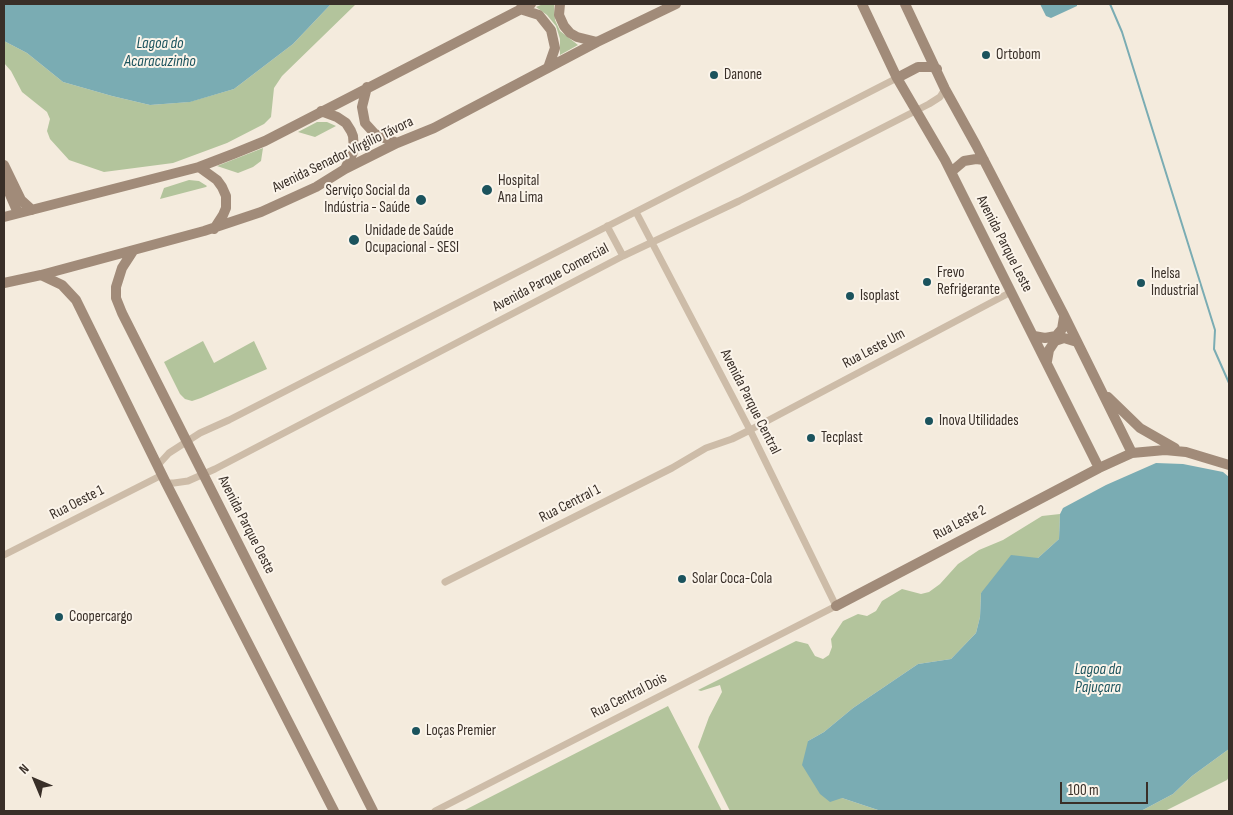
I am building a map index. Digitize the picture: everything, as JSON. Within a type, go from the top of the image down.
[{"type":"street","points":[[4,217],[199,167],[265,141],[531,4]]},
{"type":"street","points":[[560,4],[559,16],[570,33],[577,37],[597,42]]},
{"type":"street","name":"Avenida Senador Virgílio Távora","points":[[4,282],[41,275],[214,229],[261,212],[316,188],[345,169],[434,128],[597,42],[676,4]]},
{"type":"street","name":"Avenida Parque Leste","points":[[862,4],[897,78],[952,172],[1099,468]]},
{"type":"street","name":"Avenida Parque Leste","points":[[905,4],[945,89],[1064,315],[1132,453]]},
{"type":"street","points":[[520,9],[538,15],[551,30],[554,48],[548,68]]},
{"type":"street","points":[[897,78],[918,67],[926,66],[937,69]]},
{"type":"street","name":"Avenida Parque Comercial","points":[[897,78],[186,441],[169,453],[162,474],[180,482],[203,474],[623,256],[739,201],[915,111],[940,97],[945,89]]},
{"type":"street","points":[[366,88],[362,107],[366,123],[375,134],[398,144]]},
{"type":"street","points":[[321,112],[337,116],[346,123],[351,131],[354,150],[345,169]]},
{"type":"street","points":[[945,160],[963,157],[976,145]]},
{"type":"street","points":[[952,172],[964,162],[972,159],[984,160]]},
{"type":"street","points":[[4,165],[21,200],[32,210]]},
{"type":"street","points":[[199,167],[217,180],[226,196],[226,208],[214,229]]},
{"type":"street","points":[[4,181],[18,214]]},
{"type":"street","name":"Avenida Parque Central","points":[[636,212],[750,430],[836,606]]},
{"type":"street","points":[[608,226],[623,256]]},
{"type":"street","name":"Avenida Parque Oeste","points":[[133,251],[122,268],[116,287],[116,298],[122,313],[373,811]]},
{"type":"street","points":[[41,275],[62,285],[76,300],[162,474],[334,811]]},
{"type":"street","name":"Rua Leste Um","points":[[706,448],[732,439],[750,430],[1012,292]]},
{"type":"street","points":[[1034,336],[1045,338],[1056,336],[1062,329],[1064,315]]},
{"type":"street","points":[[1047,361],[1049,350],[1055,341],[1064,338],[1077,342]]},
{"type":"street","points":[[1101,390],[1140,428],[1160,441],[1186,452],[1229,465]]},
{"type":"street","name":"Rua Central 1","points":[[445,582],[664,472],[706,448]]},
{"type":"street","points":[[1099,468],[1132,453],[1155,451],[1186,452]]},
{"type":"street","name":"Rua Leste 2","points":[[836,606],[1099,468]]},
{"type":"street","name":"Rua Oeste 1","points":[[4,555],[162,474]]},
{"type":"street","name":"Rua Central Dois","points":[[435,811],[836,606]]},
{"type":"green space","points":[[331,4],[356,4],[282,76],[274,88],[271,117],[264,124],[227,143],[173,163],[104,172],[69,160],[50,139],[47,131],[50,119],[47,112],[22,92],[11,71],[4,63],[4,41],[27,53],[63,82],[150,105],[189,102],[234,89],[293,44]]},
{"type":"green space","points":[[543,4],[554,4],[555,20],[560,31],[578,45],[560,55],[560,39],[556,26],[547,15],[536,7]]},
{"type":"green space","points":[[317,122],[327,122],[336,126],[315,137],[298,132]]},
{"type":"green space","points":[[263,148],[261,161],[253,167],[238,173],[217,166]]},
{"type":"green space","points":[[189,180],[199,181],[207,186],[160,199],[164,188]]},
{"type":"green space","points":[[203,341],[214,363],[254,341],[267,369],[201,398],[192,401],[185,399],[180,394],[164,362]]},
{"type":"green space","points":[[1060,514],[1059,539],[1038,558],[981,593],[980,617],[976,633],[951,659],[918,664],[853,708],[824,732],[808,741],[842,798],[881,811],[730,811],[698,747],[709,717],[722,692],[720,685],[701,691],[698,690],[796,641],[808,644],[815,656],[823,659],[829,655],[832,647],[831,639],[843,621],[858,614],[867,616],[876,611],[882,601],[902,589],[921,594],[929,592],[940,584],[958,564],[979,550],[1003,540],[1042,516]]},
{"type":"green space","points":[[668,706],[722,811],[463,811]]},
{"type":"green space","points":[[1229,749],[1229,777],[1227,780],[1165,811],[1141,811],[1173,794],[1192,776]]},
{"type":"water","name":"Lagoa do Acaracuzinho","points":[[4,4],[331,4],[293,44],[234,89],[190,102],[150,105],[63,82],[27,53],[4,41]]},
{"type":"water","points":[[1040,4],[1077,4],[1077,6],[1051,18],[1046,16]]},
{"type":"water","name":"Lagoa da Pajuçara","points":[[1156,463],[1183,464],[1223,472],[1229,477],[1229,749],[1192,776],[1173,794],[1141,811],[881,811],[842,798],[830,802],[820,794],[802,765],[808,741],[824,732],[853,708],[918,664],[951,659],[976,633],[980,617],[981,593],[1011,555],[1038,558],[1059,539],[1060,514],[1063,508],[1106,485]]},
{"type":"waterway","points":[[1110,4],[1122,32],[1215,330],[1214,349],[1229,383]]},
{"type":"place","name":"Ortobom","points":[[986,55]]},
{"type":"place","name":"Danone","points":[[714,75]]},
{"type":"place","name":"Hospital Ana Lima","points":[[487,190]]},
{"type":"place","name":"Serviço Social da Indústria - Saúde","points":[[421,200]]},
{"type":"place","name":"Unidade de Saúde Ocupacional - SESI","points":[[354,240]]},
{"type":"place","name":"Frevo Refrigerante","points":[[927,282]]},
{"type":"place","name":"Inelsa Industrial","points":[[1141,283]]},
{"type":"place","name":"Isoplast","points":[[850,296]]},
{"type":"place","name":"Inova Utilidades","points":[[929,421]]},
{"type":"place","name":"Tecplast","points":[[811,438]]},
{"type":"place","name":"Solar Coca-Cola","points":[[682,579]]},
{"type":"place","name":"Coopercargo","points":[[59,617]]},
{"type":"place","name":"Loças Premier","points":[[416,731]]}]
